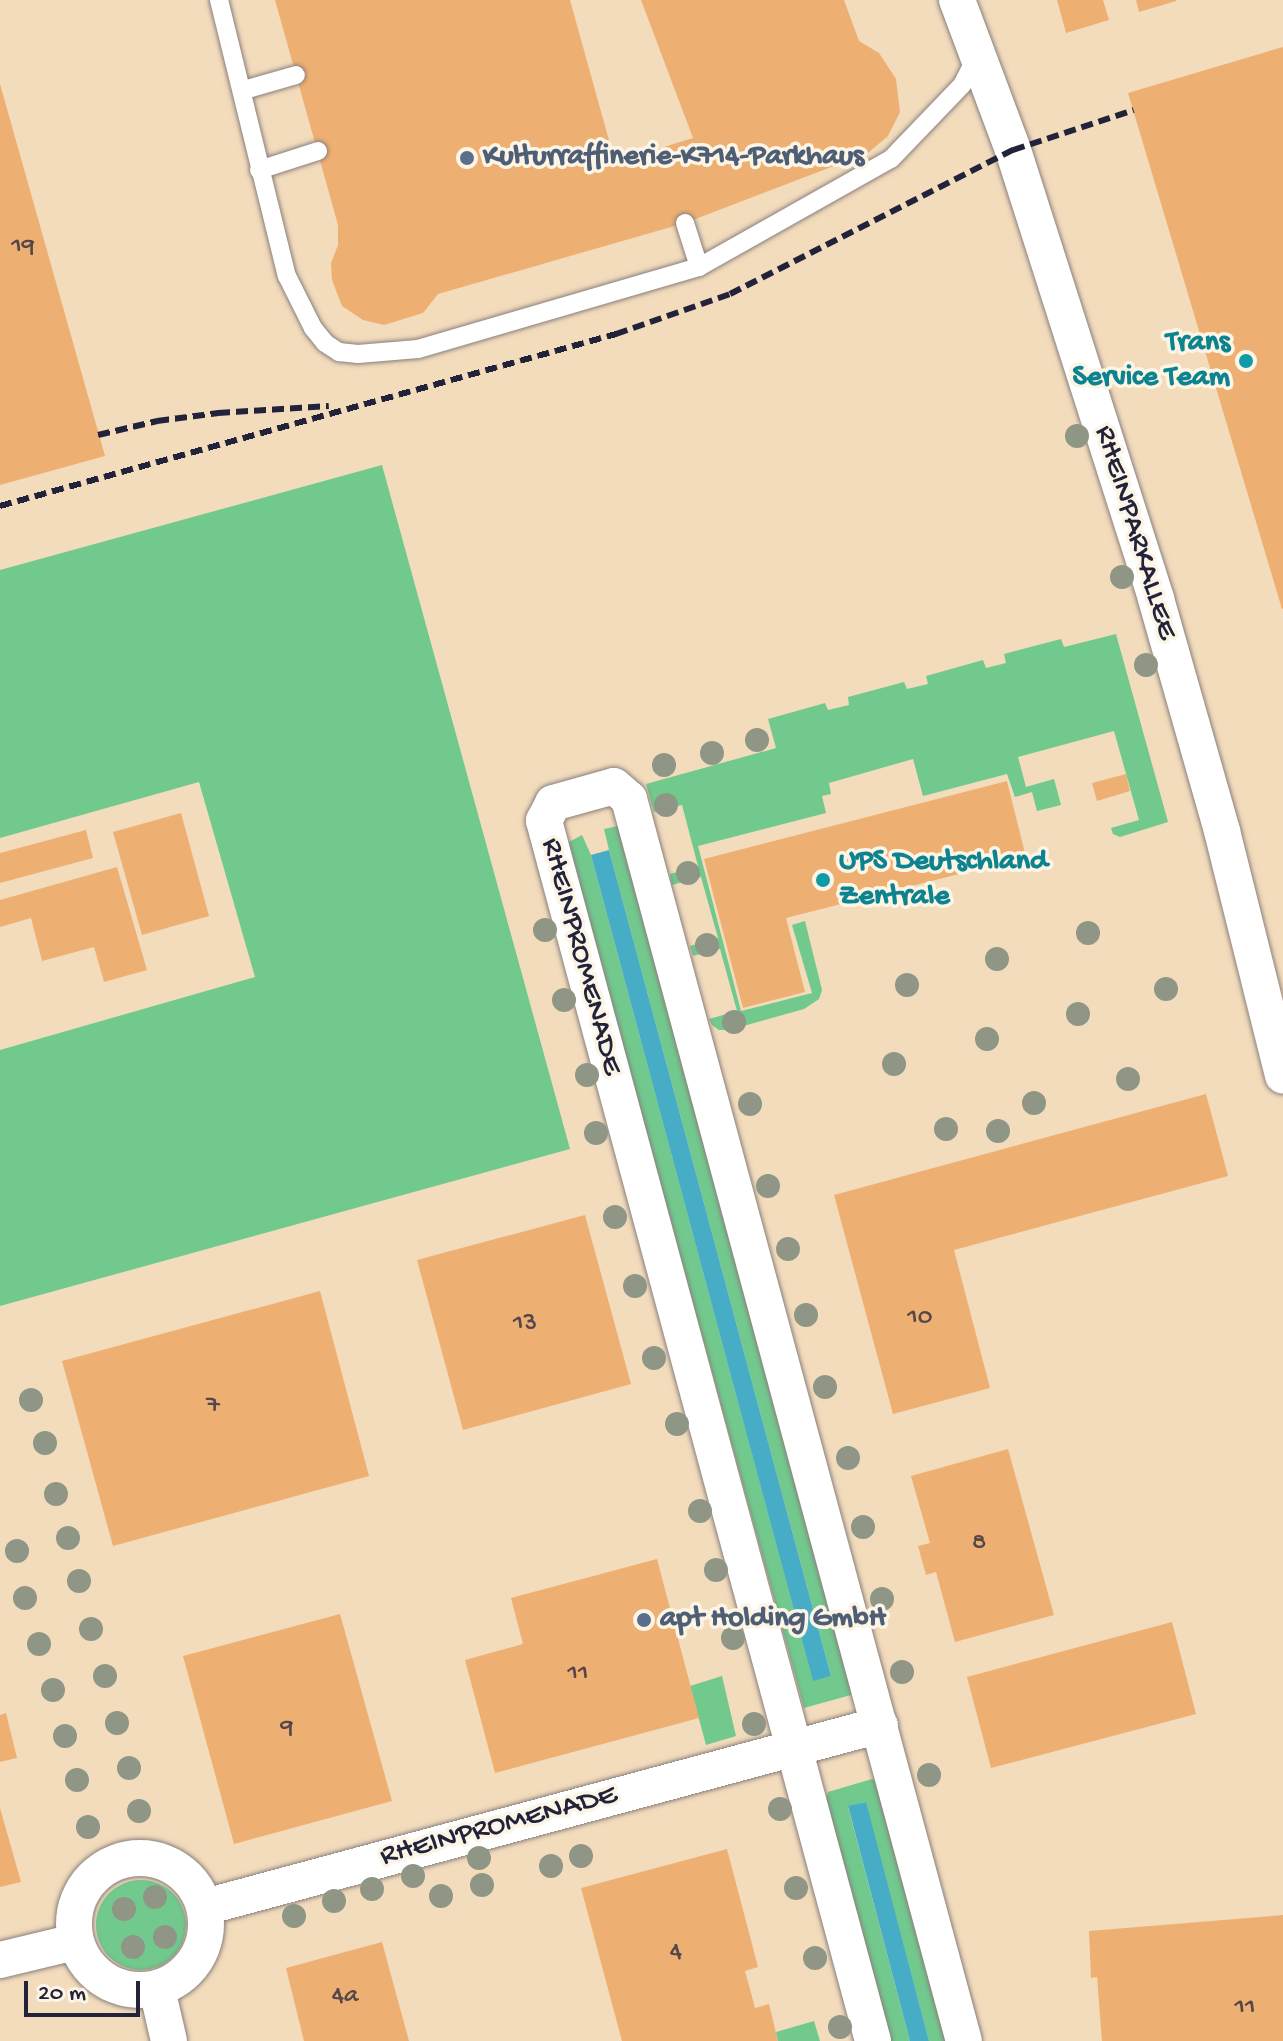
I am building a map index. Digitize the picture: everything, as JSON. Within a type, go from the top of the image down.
[{"type":"street","name":"RHEINPARKALLEE","points":[[957,0],[1013,150],[1156,599],[1222,831],[1283,1075]]},
{"type":"street","name":"RHEINPROMENADE","points":[[873,2041],[544,821],[553,803],[614,786],[629,799],[964,2041]]},
{"type":"street","name":"RHEINPROMENADE","points":[[205,1907],[880,1725]]},
{"type":"street","points":[[140,1857],[161,1861],[180,1871],[195,1887],[205,1907],[207,1928],[202,1948],[192,1967],[176,1981],[157,1989],[126,1989],[98,1976],[84,1961],[75,1942],[76,1904],[85,1887],[100,1871],[119,1861],[140,1857]]},
{"type":"street","points":[[0,1960],[75,1942]]},
{"type":"street","points":[[157,1989],[169,2041]]},
{"type":"lane","points":[[219,0],[244,90],[259,170],[287,276],[313,328],[339,352],[418,349],[699,267],[891,159],[962,85],[977,56]]},
{"type":"lane","points":[[244,90],[296,75]]},
{"type":"lane","points":[[259,170],[318,151]]},
{"type":"lane","points":[[685,223],[699,267]]},
{"type":"green space","points":[[382,465],[570,1149],[0,1306],[0,1050],[255,977],[199,782],[0,838],[0,570]]},
{"type":"green space","points":[[1116,634],[1168,822],[1120,837],[1113,834],[1111,828],[1139,820],[1114,731],[1018,757],[1026,787],[1054,779],[1061,805],[1037,811],[1032,792],[1015,797],[1007,774],[923,796],[913,759],[829,783],[831,794],[822,796],[826,813],[698,846],[741,1011],[812,993],[792,925],[805,921],[822,990],[819,999],[804,1009],[729,1030],[719,1030],[712,1025],[709,1019],[737,1011],[720,949],[693,956],[690,946],[718,938],[701,877],[672,885],[670,874],[698,866],[682,805],[654,812],[646,784],[776,748],[768,719],[825,703],[828,710],[849,705],[848,697],[904,682],[907,689],[928,684],[926,676],[983,660],[986,668],[1006,663],[1004,654],[1061,639],[1064,647]]},
{"type":"green space","points":[[618,826],[853,1690],[851,1695],[804,1708],[567,843],[582,835],[591,855],[813,1680],[831,1676],[609,850],[604,829]]},
{"type":"green space","points":[[722,1676],[736,1736],[706,1745],[690,1686]]},
{"type":"green space","points":[[872,1779],[879,1781],[949,2041],[929,2041],[865,1802],[848,1807],[910,2041],[890,2041],[826,1799],[828,1792]]},
{"type":"green space","points":[[141,1880],[166,1888],[178,1900],[186,1925],[178,1950],[166,1962],[141,1970],[116,1962],[104,1950],[96,1925],[104,1900],[116,1888]]},
{"type":"green space","points":[[814,2021],[820,2041],[778,2041],[776,2032]]},
{"type":"water","points":[[609,850],[831,1676],[813,1681],[591,855]]},
{"type":"water","points":[[866,1802],[929,2041],[910,2041],[848,1806]]},
{"type":"building","name":"Kulturraffinerie-K714-Parkhaus","points":[[275,0],[570,0],[615,162],[693,138],[641,0],[844,0],[859,41],[879,53],[896,79],[900,112],[888,136],[868,153],[685,223],[438,294],[423,313],[384,325],[363,320],[342,306],[332,280],[331,263],[338,245],[338,225]]},
{"type":"building","points":[[1057,0],[1103,0],[1109,20],[1066,33]]},
{"type":"building","points":[[1136,0],[1176,0],[1176,1],[1139,12]]},
{"type":"building","name":"Trans Service Team","points":[[1283,47],[1283,609],[1282,609],[1128,93]]},
{"type":"building","points":[[0,84],[105,456],[0,485]]},
{"type":"building","points":[[1126,774],[1130,791],[1097,801],[1092,783]]},
{"type":"building","name":"UPS Deutschland Zentrale","points":[[1007,781],[1026,857],[786,918],[805,992],[743,1008],[704,859]]},
{"type":"building","points":[[181,813],[209,916],[142,935],[113,832]]},
{"type":"building","points":[[86,830],[93,858],[0,883],[0,853]]},
{"type":"building","points":[[117,867],[147,970],[104,982],[94,947],[42,961],[31,918],[0,927],[0,900]]},
{"type":"building","points":[[1206,1094],[1228,1176],[954,1250],[990,1388],[893,1414],[834,1195]]},
{"type":"building","points":[[585,1215],[631,1384],[463,1430],[417,1260]]},
{"type":"building","points":[[320,1291],[369,1476],[113,1546],[62,1361]]},
{"type":"building","points":[[1008,1449],[1054,1615],[955,1642],[936,1572],[926,1575],[918,1546],[930,1543],[911,1476]]},
{"type":"building","points":[[657,1559],[699,1718],[495,1773],[465,1660],[523,1644],[511,1598]]},
{"type":"building","points":[[340,1614],[392,1801],[234,1844],[183,1656]]},
{"type":"building","points":[[1172,1622],[1196,1714],[991,1768],[967,1677]]},
{"type":"building","points":[[6,1713],[17,1758],[0,1762],[0,1715]]},
{"type":"building","points":[[0,1808],[21,1882],[0,1887]]},
{"type":"building","points":[[727,1849],[758,1967],[745,1971],[755,2008],[769,2004],[778,2041],[622,2041],[581,1888]]},
{"type":"building","points":[[1283,1915],[1283,2041],[1102,2041],[1097,1977],[1091,1978],[1089,1931]]},
{"type":"building","points":[[382,1942],[409,2041],[304,2041],[286,1968]]},
{"type":"railway","points":[[0,506],[616,334],[730,294],[1013,150],[1134,110]]},
{"type":"railway","points":[[98,435],[157,421],[218,413],[329,406]]},
{"type":"place","name":"Kulturraffinerie-K714-Parkhaus","points":[[467,158]]},
{"type":"place","name":"Trans Service Team","points":[[1246,361]]},
{"type":"place","name":"UPS Deutschland Zentrale","points":[[823,880]]},
{"type":"place","name":"apt Holding GmbH","points":[[644,1620]]}]
